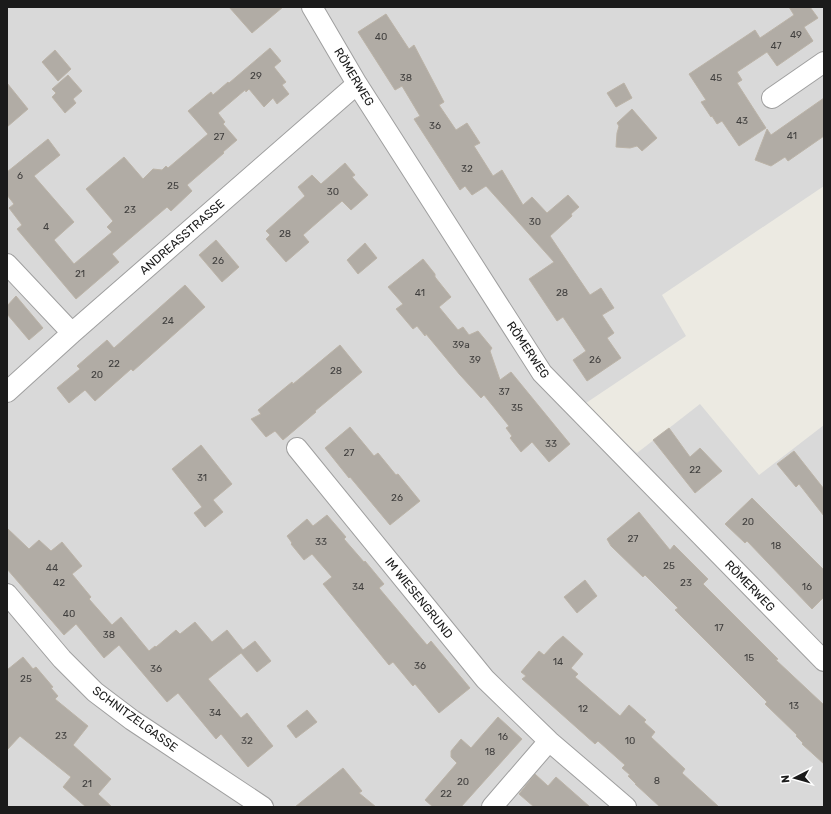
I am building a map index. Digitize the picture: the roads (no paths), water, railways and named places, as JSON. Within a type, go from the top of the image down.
[{"type":"street","name":"RÖMERWEG","points":[[312,7],[357,84],[542,373],[824,661]]},
{"type":"street","points":[[772,98],[824,62]]},
{"type":"street","name":"ANDREASSTRASSE","points":[[7,392],[72,333],[357,84]]},
{"type":"street","points":[[7,264],[72,333]]},
{"type":"street","name":"IM WIESENGRUND","points":[[297,448],[485,679],[549,741],[626,807]]},
{"type":"street","name":"SCHNITZELGASSE","points":[[7,594],[62,659],[95,692],[132,720],[262,807]]},
{"type":"street","points":[[492,807],[549,741]]}]
